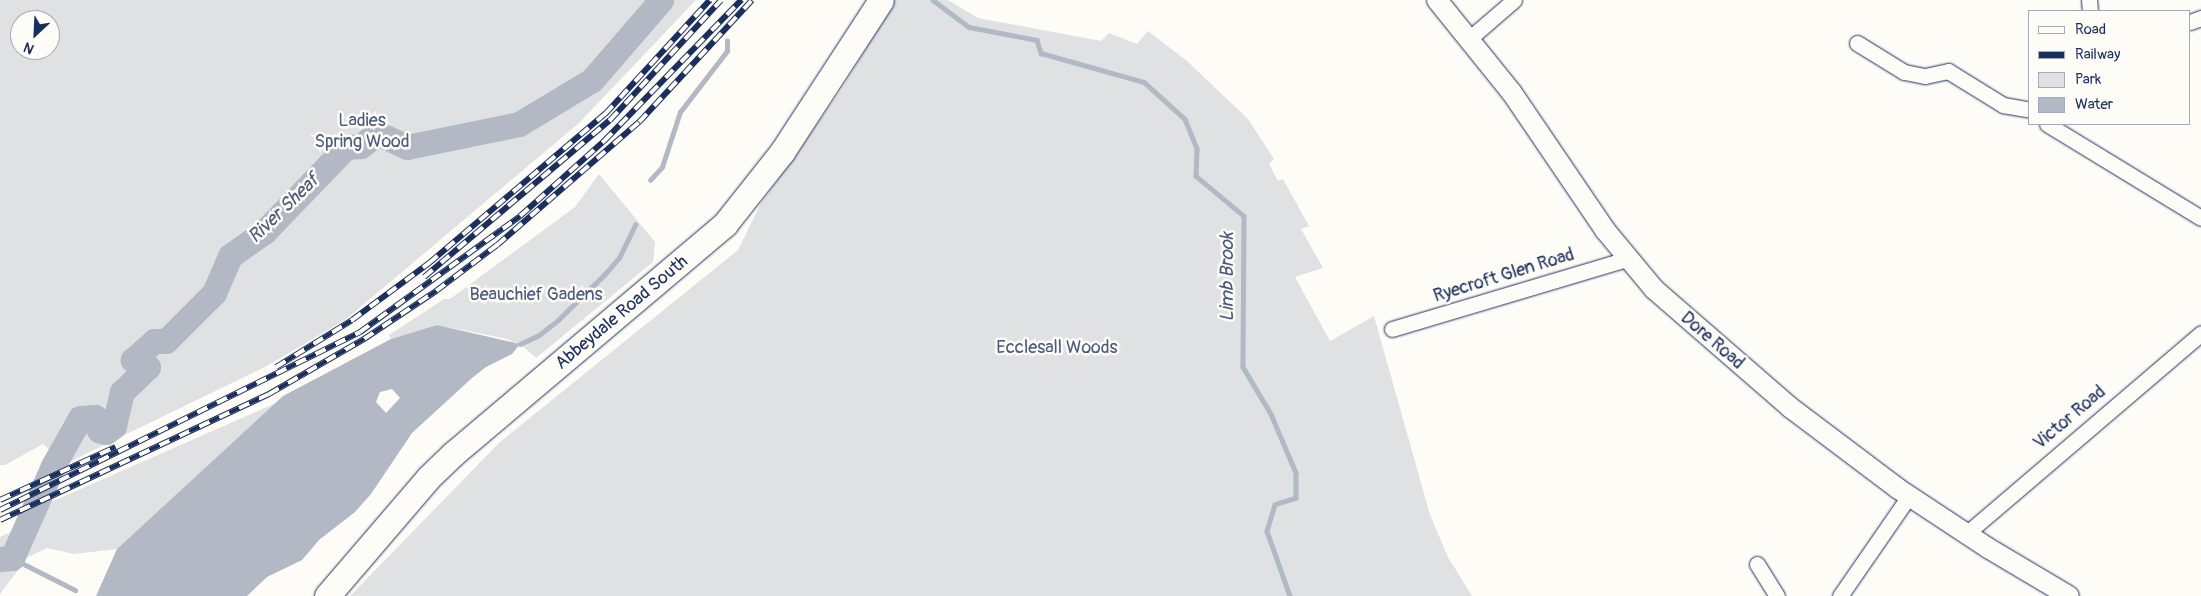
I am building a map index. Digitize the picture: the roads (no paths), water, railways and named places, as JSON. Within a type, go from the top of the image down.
[{"type":"main road","name":"Abbeydale Road South","points":[[327,596],[428,478],[453,454],[725,224],[782,152],[882,0]]},
{"type":"street","name":"Dore Road","points":[[1437,0],[1470,38],[1627,259],[1701,333],[1791,408],[1909,496],[1966,534],[2069,596]]},
{"type":"street","points":[[1470,38],[1514,0]]},
{"type":"street","points":[[1857,43],[1904,72],[1925,76],[1948,71],[2003,106],[2028,110]]},
{"type":"street","points":[[2049,125],[2201,218]]},
{"type":"street","name":"Ryecroft Glen Road","points":[[1392,329],[1627,259]]},
{"type":"street","name":"Victor Road","points":[[1966,534],[2201,333]]},
{"type":"street","points":[[1840,596],[1909,496]]},
{"type":"street","points":[[1757,564],[1777,596]]},
{"type":"water","points":[[437,325],[520,344],[512,354],[486,367],[472,378],[412,433],[371,494],[355,512],[319,540],[302,560],[267,577],[247,596],[96,596],[117,549],[283,396],[391,339]],"holes":[[[392,389],[400,398],[386,413],[376,402],[380,392]]]},
{"type":"waterway","name":"River Sheaf","points":[[0,559],[12,558],[53,466],[80,418],[95,417],[99,430],[106,432],[114,426],[122,392],[148,367],[133,360],[154,341],[166,341],[214,293],[230,256],[264,232],[346,147],[361,146],[377,133],[407,147],[519,124],[592,80],[661,0]]},
{"type":"waterway","name":"Limb Brook","points":[[933,0],[969,27],[1037,40],[1041,53],[1144,82],[1185,119],[1197,149],[1196,176],[1244,216],[1243,367],[1271,414],[1296,473],[1296,498],[1275,505],[1267,531],[1290,596]]},
{"type":"waterway","points":[[650,180],[662,167],[680,112],[727,51],[727,41]]},
{"type":"waterway","points":[[520,344],[539,335],[558,320],[605,274],[619,258],[635,225]]},
{"type":"waterway","points":[[12,558],[75,590]]},
{"type":"railway","points":[[276,367],[352,320],[429,263],[605,114],[710,0]]},
{"type":"railway","points":[[424,277],[610,120],[721,0]]},
{"type":"railway","points":[[0,510],[360,332],[520,216],[604,141],[741,0]]},
{"type":"railway","points":[[0,520],[269,394],[364,339],[436,291],[497,245],[639,122],[752,0]]},
{"type":"railway","points":[[0,500],[115,447]]},
{"type":"park label","name":"Ladies Spring Wood","points":[[362,132]]},
{"type":"park label","name":"Beauchief Gadens","points":[[536,295]]},
{"type":"park label","name":"Ecclesall Woods","points":[[1057,348]]}]
